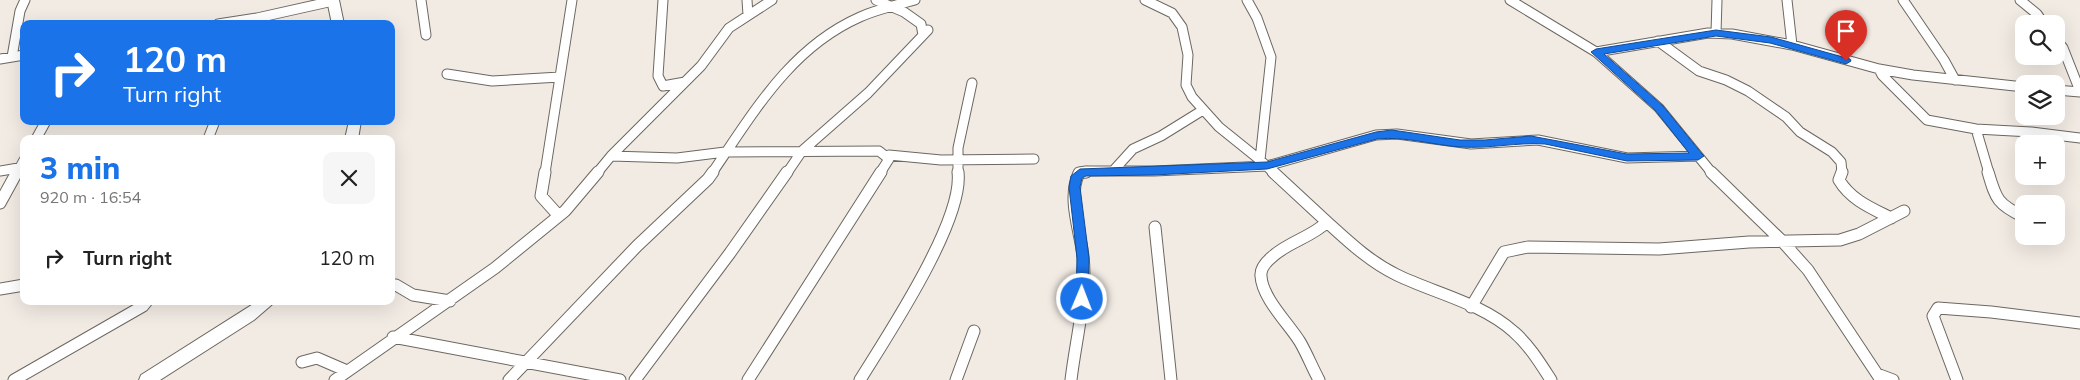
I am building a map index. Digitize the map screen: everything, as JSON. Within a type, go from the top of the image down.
[{"type":"main road","points":[[333,1],[337,20]]},
{"type":"main road","points":[[147,380],[264,305]]},
{"type":"street","points":[[12,57],[20,10],[25,0]]},
{"type":"street","points":[[421,0],[426,34]]},
{"type":"street","points":[[559,216],[541,196],[572,0]]},
{"type":"street","points":[[663,0],[658,76],[662,86],[685,82]]},
{"type":"street","points":[[747,0],[748,15]]},
{"type":"street","points":[[335,380],[394,337],[450,301],[495,268],[559,216],[610,156],[701,66],[729,28],[772,0]]},
{"type":"street","points":[[635,380],[730,253],[802,151],[868,93],[926,32],[921,24],[904,12],[876,0]]},
{"type":"street","points":[[509,380],[637,246],[708,179],[774,83],[804,54],[835,30],[871,11],[915,0]]},
{"type":"street","points":[[1145,0],[1177,18],[1185,40],[1188,64],[1186,85],[1203,110],[1220,127],[1263,163],[1353,246],[1380,266],[1471,307],[1509,327],[1538,361],[1551,380]]},
{"type":"street","points":[[1247,0],[1271,57],[1263,163]]},
{"type":"street","points":[[1510,0],[1596,52],[1659,108],[1725,186],[1808,270],[1879,377],[1893,380]]},
{"type":"street","points":[[1716,33],[1717,0]]},
{"type":"street","points":[[1787,0],[1792,45]]},
{"type":"street","points":[[1903,0],[1956,80]]},
{"type":"street","points":[[2020,0],[2038,15]]},
{"type":"street","points":[[259,20],[333,1]]},
{"type":"street","points":[[1596,52],[1716,33],[1758,38],[1792,45],[1879,69],[2015,86]]},
{"type":"street","points":[[1658,41],[1699,71],[1726,80],[1748,91],[1786,117],[1800,132],[1837,157],[1843,170],[1839,180],[1847,192],[1864,204],[1891,218]]},
{"type":"street","points":[[2065,53],[2080,92],[2065,91]]},
{"type":"street","points":[[0,59],[20,56]]},
{"type":"street","points":[[1879,69],[1882,75],[1927,120],[1976,129],[2031,132],[2080,138]]},
{"type":"street","points":[[447,74],[492,81],[560,77]]},
{"type":"street","points":[[860,380],[934,252],[950,213],[959,184],[957,160],[964,114],[972,83]]},
{"type":"street","points":[[1113,171],[1133,148],[1161,136],[1203,110]]},
{"type":"street","points":[[1976,129],[1995,195],[2005,208],[2015,213]]},
{"type":"street","points":[[1071,380],[1083,280],[1083,258],[1077,219],[1075,180],[1079,174],[1084,172],[1154,172],[1263,163],[1370,137],[1392,134],[1460,143],[1485,144],[1531,140],[1545,141],[1627,158],[1698,156]]},
{"type":"street","points":[[610,156],[677,158],[725,152],[879,151],[889,159]]},
{"type":"street","points":[[748,380],[802,298],[890,155],[957,160],[1034,159]]},
{"type":"street","points":[[0,171],[20,166]]},
{"type":"street","points":[[0,203],[20,168]]},
{"type":"street","points":[[1471,307],[1500,256],[1508,250],[1528,247],[1659,248],[1845,239],[1904,211]]},
{"type":"street","points":[[1319,380],[1300,341],[1266,292],[1260,279],[1260,274],[1263,266],[1277,253],[1320,229],[1327,222]]},
{"type":"street","points":[[1156,227],[1171,380]]},
{"type":"street","points":[[395,285],[412,296],[450,301]]},
{"type":"street","points":[[0,289],[20,286]]},
{"type":"street","points":[[14,380],[144,305]]},
{"type":"street","points":[[1957,380],[1934,316],[1938,308],[1991,312],[2057,322],[2080,323]]},
{"type":"street","points":[[956,380],[974,331]]},
{"type":"street","points":[[394,337],[620,380]]},
{"type":"street","points":[[302,362],[317,358],[347,371]]},
{"type":"route","points":[[1082,299],[1083,258],[1077,219],[1075,180],[1079,174],[1084,172],[1154,172],[1267,166],[1376,135],[1392,134],[1460,143],[1485,144],[1531,140],[1545,141],[1627,158],[1698,156],[1659,108],[1596,52],[1716,33],[1771,40],[1846,61]]}]
